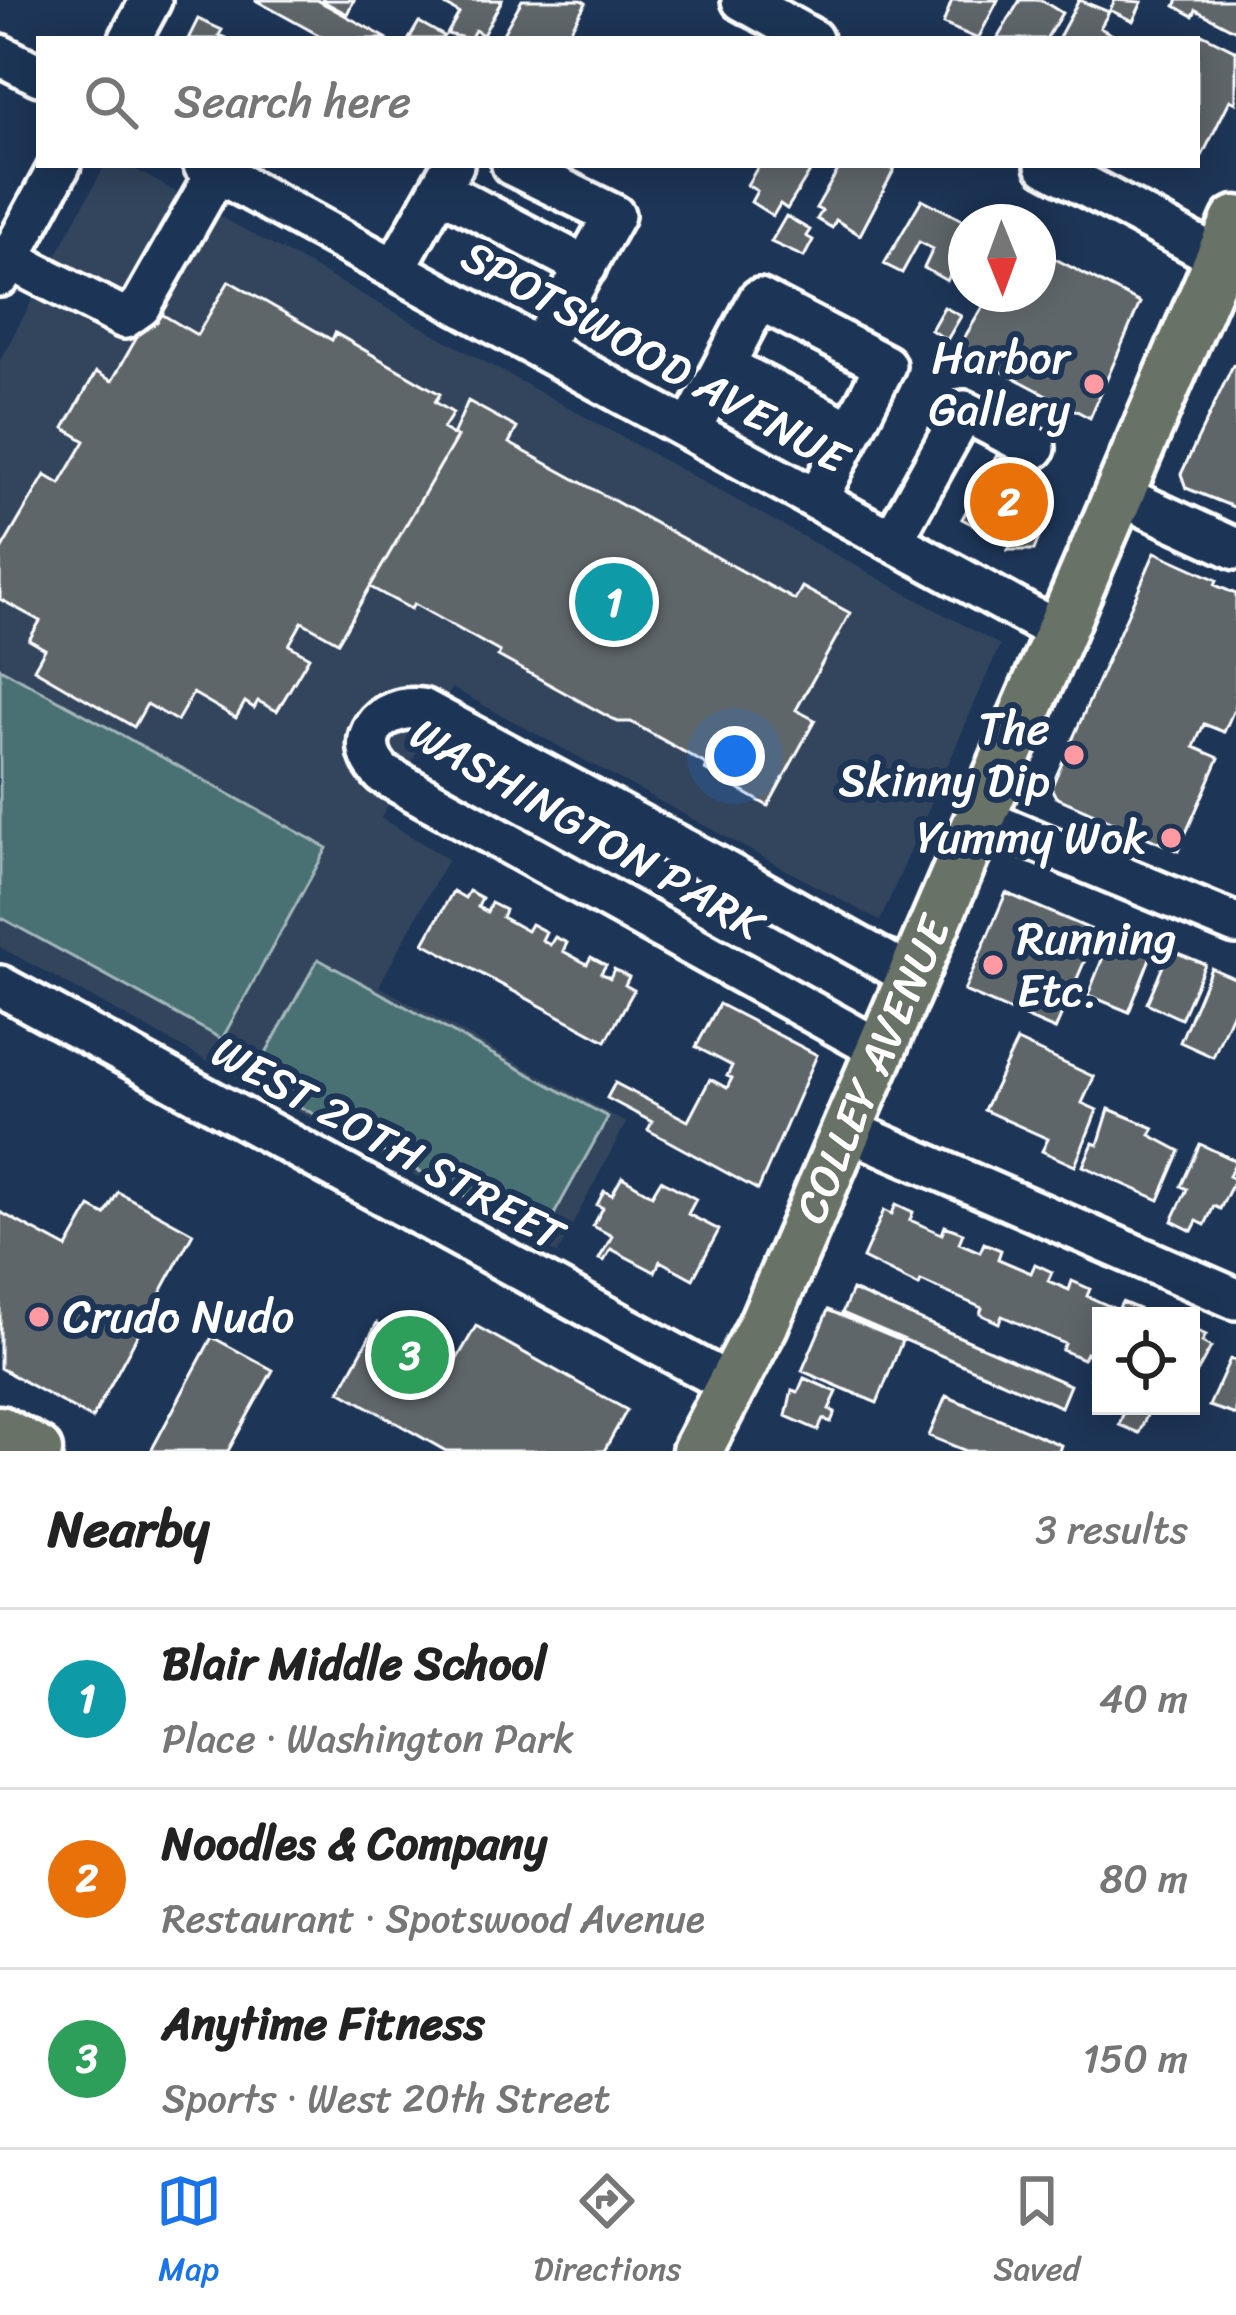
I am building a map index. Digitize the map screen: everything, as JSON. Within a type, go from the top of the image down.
[{"type":"main road","name":"COLLEY AVENUE","points":[[711,1446],[730,1384],[763,1325],[848,1130],[1228,240]]},
{"type":"main road","points":[[0,1431],[37,1451]]},
{"type":"street","points":[[132,36],[152,0]]},
{"type":"street","points":[[742,0],[807,36]]},
{"type":"street","points":[[0,55],[36,73]]},
{"type":"street","points":[[58,168],[4,268],[124,318],[141,306],[211,169]]},
{"type":"street","points":[[518,168],[614,215],[540,348]]},
{"type":"street","points":[[1053,168],[1228,240]]},
{"type":"street","name":"SPOTSWOOD AVENUE","points":[[211,169],[1059,632]]},
{"type":"street","points":[[395,269],[447,178],[586,267]]},
{"type":"street","points":[[690,430],[759,299],[885,364],[817,500]]},
{"type":"street","points":[[725,366],[851,432]]},
{"type":"street","points":[[892,541],[964,411],[1035,448]]},
{"type":"street","points":[[1119,495],[1236,550]]},
{"type":"street","name":"WASHINGTON PARK","points":[[882,1051],[383,774],[371,758],[372,731],[403,706],[422,709],[914,977]]},
{"type":"street","points":[[980,818],[1236,924]]},
{"type":"street","name":"WEST 20TH STREET","points":[[0,986],[730,1384]]},
{"type":"street","points":[[848,1130],[1236,1299]]},
{"type":"shaded area","points":[[103,168],[132,168],[1000,645],[880,921],[452,688],[381,818],[448,859],[379,986],[626,1123],[557,1254],[0,947],[0,360]]},
{"type":"green space","points":[[0,668],[327,848],[222,1039],[0,917]]},
{"type":"green space","points":[[318,959],[608,1117],[541,1238],[251,1080]]},
{"type":"building","points":[[255,0],[317,0],[383,36],[321,36]]},
{"type":"building","points":[[321,0],[354,0],[347,14]]},
{"type":"building","points":[[445,0],[502,0],[483,35],[475,30],[472,36],[447,34],[459,13],[443,4]]},
{"type":"building","points":[[522,0],[586,3],[567,36],[502,36]]},
{"type":"building","points":[[952,0],[998,0],[980,36],[943,24]]},
{"type":"building","points":[[1020,0],[1041,0],[1062,13],[1048,36],[999,36]]},
{"type":"building","points":[[1079,0],[1109,12],[1100,28],[1115,36],[1060,36]]},
{"type":"building","points":[[1115,0],[1142,2],[1133,21],[1110,10]]},
{"type":"building","points":[[1178,0],[1236,0],[1236,31],[1196,10],[1193,16],[1175,6]]},
{"type":"building","points":[[198,19],[222,30],[221,36],[190,36]]},
{"type":"building","points":[[419,22],[444,36],[411,36]]},
{"type":"building","points":[[1202,34],[1236,51],[1236,103],[1230,100],[1200,156]]},
{"type":"building","points":[[757,168],[812,168],[787,209],[780,204],[773,216],[751,202],[757,191],[747,185]]},
{"type":"building","points":[[839,168],[894,170],[860,235],[836,220],[832,228],[817,219],[822,211],[816,208]]},
{"type":"building","points":[[922,199],[948,213],[947,281],[924,268],[933,249],[919,242],[902,273],[884,264]]},
{"type":"building","points":[[786,216],[810,230],[806,236],[813,240],[804,257],[771,242]]},
{"type":"building","points":[[1056,259],[1140,303],[1090,418],[958,348],[980,312],[1056,312]]},
{"type":"building","points":[[229,281],[332,340],[335,333],[440,394],[435,402],[453,413],[443,429],[457,437],[338,642],[302,622],[289,645],[309,657],[277,711],[258,701],[254,708],[245,702],[236,718],[193,693],[177,721],[147,704],[134,727],[34,669],[45,649],[29,640],[40,621],[0,599],[0,552],[45,475],[60,484],[85,441],[64,428],[96,372],[112,381],[153,309],[197,335]]},
{"type":"building","points":[[944,307],[961,316],[947,340],[931,330]]},
{"type":"building","points":[[1233,365],[1236,508],[1186,488],[1181,474]]},
{"type":"building","points":[[468,401],[517,428],[509,443],[795,600],[802,587],[850,613],[796,710],[815,720],[768,806],[631,722],[618,722],[414,604],[411,609],[370,587],[457,437],[453,435]]},
{"type":"building","points":[[997,455],[1049,482],[1052,499],[1041,518],[1046,520],[1034,550],[1008,550],[1011,545],[962,519]]},
{"type":"building","points":[[1155,552],[1217,580],[1215,585],[1236,594],[1236,705],[1224,732],[1204,724],[1194,747],[1219,758],[1178,851],[1056,797],[1051,788]]},
{"type":"building","points":[[453,891],[465,898],[469,891],[482,898],[478,907],[487,912],[491,903],[505,910],[502,917],[527,931],[531,924],[546,932],[542,940],[550,945],[555,937],[567,943],[563,951],[587,964],[591,957],[606,965],[601,973],[610,978],[614,969],[629,977],[625,985],[634,990],[606,1041],[424,943]]},
{"type":"building","points":[[1006,893],[1097,932],[1055,1030],[964,991]]},
{"type":"building","points":[[1113,932],[1154,948],[1129,1012],[1088,995]]},
{"type":"building","points":[[1170,950],[1205,964],[1181,1019],[1147,1003]]},
{"type":"building","points":[[1211,968],[1236,979],[1236,1004],[1213,1057],[1180,1042]]},
{"type":"building","points":[[719,1004],[817,1055],[758,1190],[648,1130],[652,1122],[607,1098],[615,1083],[688,1121],[710,1079],[727,1088],[732,1078],[727,1076],[732,1066],[696,1047]]},
{"type":"building","points":[[1017,1041],[1094,1077],[1082,1103],[1097,1110],[1075,1166],[1042,1151],[1048,1139],[984,1110]]},
{"type":"building","points":[[1109,1109],[1154,1128],[1150,1135],[1180,1151],[1159,1200],[1083,1166],[1093,1143],[1098,1145]]},
{"type":"building","points":[[1200,1144],[1236,1161],[1229,1176],[1235,1179],[1220,1209],[1214,1206],[1205,1225],[1197,1221],[1192,1231],[1172,1221]]},
{"type":"building","points":[[622,1177],[652,1195],[661,1180],[696,1199],[688,1214],[719,1230],[693,1279],[660,1261],[655,1272],[611,1249],[604,1261],[599,1259],[612,1236],[593,1226],[603,1208],[597,1205],[604,1191],[612,1195]]},
{"type":"building","points":[[118,1192],[193,1233],[92,1419],[0,1368],[0,1212],[67,1248],[90,1207],[105,1215]]},
{"type":"building","points":[[896,1204],[913,1212],[910,1220],[942,1234],[945,1226],[963,1233],[959,1243],[980,1252],[984,1243],[1001,1250],[998,1259],[1031,1273],[1035,1264],[1052,1272],[1048,1281],[1069,1290],[1072,1281],[1090,1289],[1087,1296],[1111,1307],[1092,1307],[1092,1356],[1086,1353],[1083,1359],[1062,1350],[1065,1344],[1002,1316],[999,1323],[980,1314],[982,1308],[921,1281],[919,1286],[863,1258],[884,1210],[892,1214]]},
{"type":"building","points":[[852,1290],[1070,1385],[1061,1407],[842,1313]]},
{"type":"building","points":[[828,1310],[902,1341],[877,1403],[802,1371]]},
{"type":"building","points":[[377,1323],[453,1366],[476,1326],[627,1410],[604,1451],[446,1451],[340,1391]]},
{"type":"building","points":[[1200,1332],[1206,1335],[1202,1342],[1211,1347],[1200,1367]]},
{"type":"building","points":[[212,1337],[273,1370],[228,1451],[151,1451]]},
{"type":"building","points":[[1230,1359],[1236,1361],[1236,1415],[1209,1406]]},
{"type":"building","points":[[804,1378],[837,1392],[829,1409],[835,1412],[831,1422],[823,1419],[818,1430],[786,1416],[792,1390],[798,1392]]},
{"type":"building","points":[[946,1396],[1061,1445],[1059,1451],[966,1451],[929,1436]]},
{"type":"building","points":[[1123,1415],[1147,1415],[1139,1433],[1119,1425]]},
{"type":"place","name":"Harbor Gallery","points":[[1094,384]]},
{"type":"place","name":"Noodles & Company","points":[[1009,502]]},
{"type":"place","name":"Blair Middle School","points":[[614,602]]},
{"type":"place","name":"The Skinny Dip","points":[[1074,755]]},
{"type":"place","name":"Yummy Wok","points":[[1171,838]]},
{"type":"place","name":"Running Etc.","points":[[993,965]]},
{"type":"place","name":"Crudo Nudo","points":[[39,1317]]},
{"type":"place","name":"Anytime Fitness","points":[[410,1355]]}]
